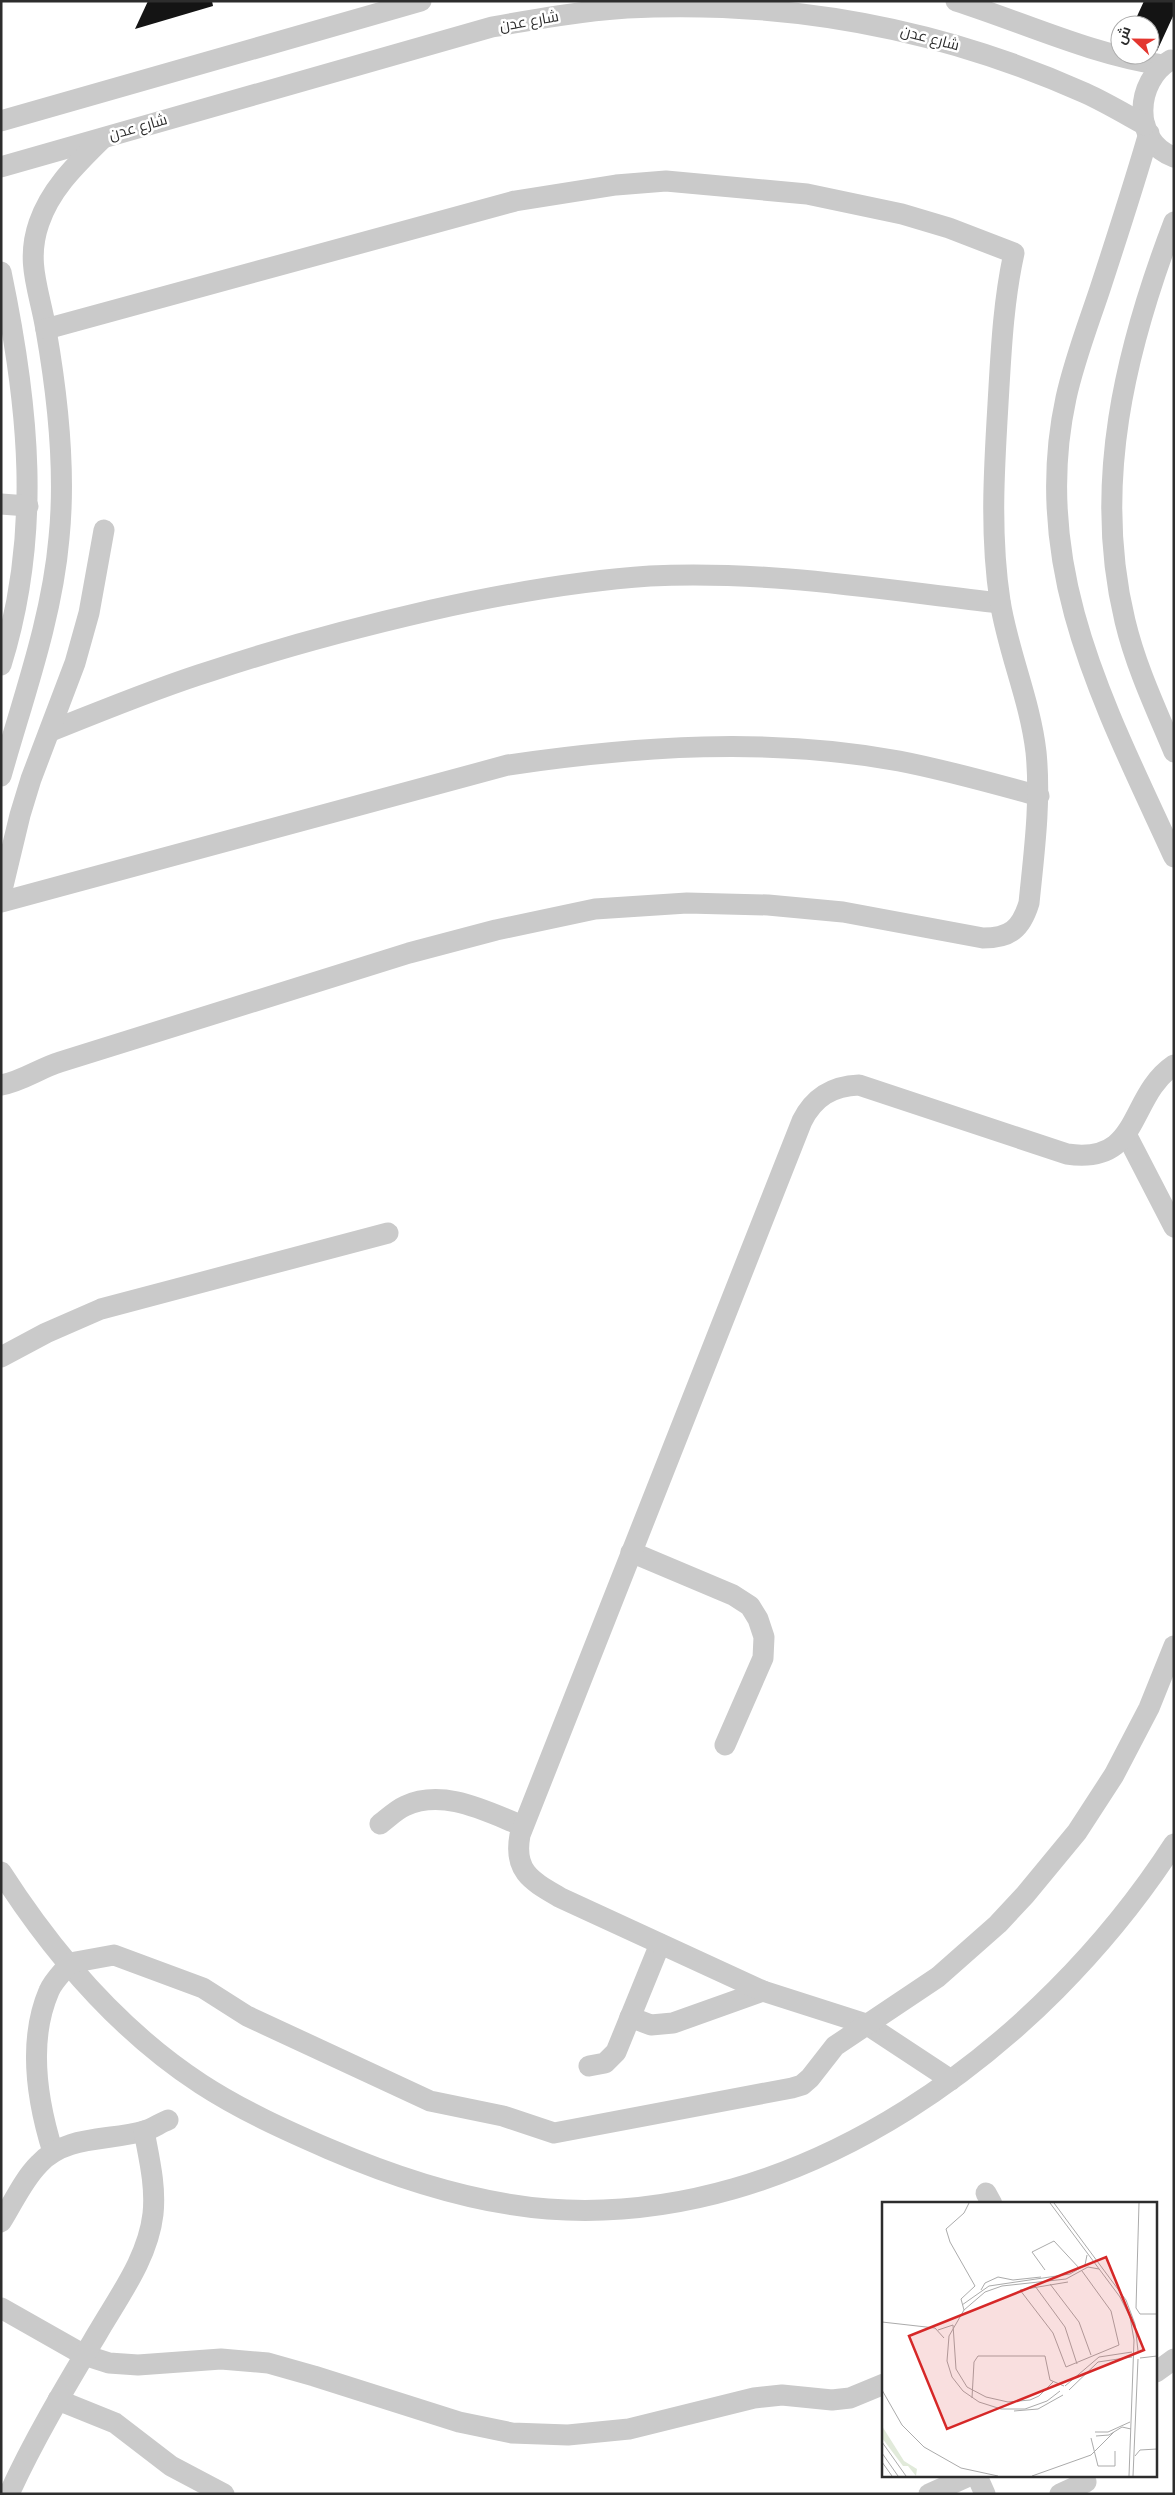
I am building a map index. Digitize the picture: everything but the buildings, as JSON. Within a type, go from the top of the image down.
[{"type":"street","points":[[1,121],[421,1]]},
{"type":"street","points":[[956,1],[1006,17],[1096,52],[1168,62]]},
{"type":"street","name":"شارع عدن","points":[[1,167],[492,27],[559,15],[616,9],[694,6],[761,8],[828,16],[895,28],[951,43],[1033,71],[1086,94],[1147,129],[1154,143],[1174,157]]},
{"type":"street","points":[[1168,62],[1151,77],[1144,92],[1142,109],[1147,129],[1131,196],[1076,359],[1066,400],[1060,438],[1058,517],[1068,595],[1090,667],[1103,701],[1174,857]]},
{"type":"street","points":[[1,776],[47,616],[59,539],[62,495],[60,437],[46,329],[34,280],[34,249],[38,224],[50,199],[64,177],[103,137]]},
{"type":"street","points":[[1,1085],[12,1084],[30,1073],[60,1062],[408,953],[496,930],[595,909],[687,903],[768,905],[843,912],[983,938],[999,938],[1014,931],[1024,918],[1029,903],[1039,796],[1036,751],[1028,708],[1000,603],[995,559],[992,500],[1004,306],[1014,254],[949,228],[902,214],[807,194],[666,181],[574,190],[516,201],[46,329]]},
{"type":"street","points":[[1174,222],[1131,349],[1116,436],[1112,511],[1113,548],[1125,621],[1143,680],[1174,752]]},
{"type":"street","points":[[1,272],[8,340],[27,437],[28,506],[21,584],[1,665]]},
{"type":"street","points":[[1,504],[28,506]]},
{"type":"street","points":[[1,894],[22,806],[75,663],[89,613],[104,530]]},
{"type":"street","points":[[50,731],[157,689],[267,653],[378,623],[462,604],[585,582],[651,576],[754,577],[1000,603]]},
{"type":"street","points":[[1,902],[508,764],[586,753],[672,747],[750,747],[824,751],[899,761],[1039,796]]},
{"type":"street","points":[[951,2080],[866,2024],[764,1991],[561,1898],[534,1882],[521,1866],[518,1856],[518,1845],[523,1826],[802,1121],[815,1101],[834,1088],[846,1085],[872,1088],[1067,1154],[1084,1157],[1102,1154],[1115,1146],[1126,1134],[1148,1093],[1162,1075],[1174,1065]]},
{"type":"street","points":[[1148,1093],[1174,1080]]},
{"type":"street","points":[[1126,1134],[1174,1227]]},
{"type":"street","points":[[1,1358],[46,1333],[100,1309],[388,1233]]},
{"type":"street","points":[[632,1552],[738,1598],[750,1606],[758,1619],[765,1644],[763,1658],[725,1745]]},
{"type":"street","points":[[53,2152],[44,2122],[39,2092],[37,2030],[49,1989],[70,1963],[114,1955],[204,1988],[247,2016],[430,2101],[503,2116],[554,2133],[730,2098],[775,2092],[802,2085],[835,2046],[866,2024],[911,1997],[969,1951],[998,1924],[1050,1865],[1082,1825],[1114,1775],[1149,1708],[1174,1646]]},
{"type":"street","points":[[380,1824],[404,1806],[440,1799],[465,1804],[523,1826]]},
{"type":"street","points":[[1,1872],[70,1963],[136,2034],[168,2061],[225,2098],[297,2135],[388,2172],[435,2188],[511,2205],[566,2210],[632,2209],[690,2200],[753,2184],[792,2170],[839,2148],[907,2109],[951,2080],[1007,2035],[1061,1983],[1134,1899],[1174,1844]]},
{"type":"street","points":[[589,2066],[611,2059],[660,1944]]},
{"type":"street","points":[[630,2017],[651,2025],[673,2023],[764,1991]]},
{"type":"street","points":[[1,2222],[28,2177],[39,2163],[53,2152],[69,2145],[144,2131],[168,2120]]},
{"type":"street","points":[[9,2494],[58,2400],[134,2270],[151,2229],[153,2183],[144,2131]]},
{"type":"street","points":[[1,2308],[84,2355],[109,2363],[124,2365],[221,2359],[268,2364],[314,2376],[459,2422],[490,2430],[540,2435],[568,2435],[629,2429],[766,2396],[832,2400],[850,2398],[882,2385]]},
{"type":"street","points":[[1158,2359],[1174,2347]]},
{"type":"street","points":[[1158,2371],[1174,2359]]},
{"type":"street","points":[[58,2400],[115,2423],[171,2466],[224,2494]]},
{"type":"street","points":[[929,2494],[965,2478]]},
{"type":"street","points":[[978,2478],[985,2494]]},
{"type":"street","points":[[1060,2494],[1086,2482]]}]
